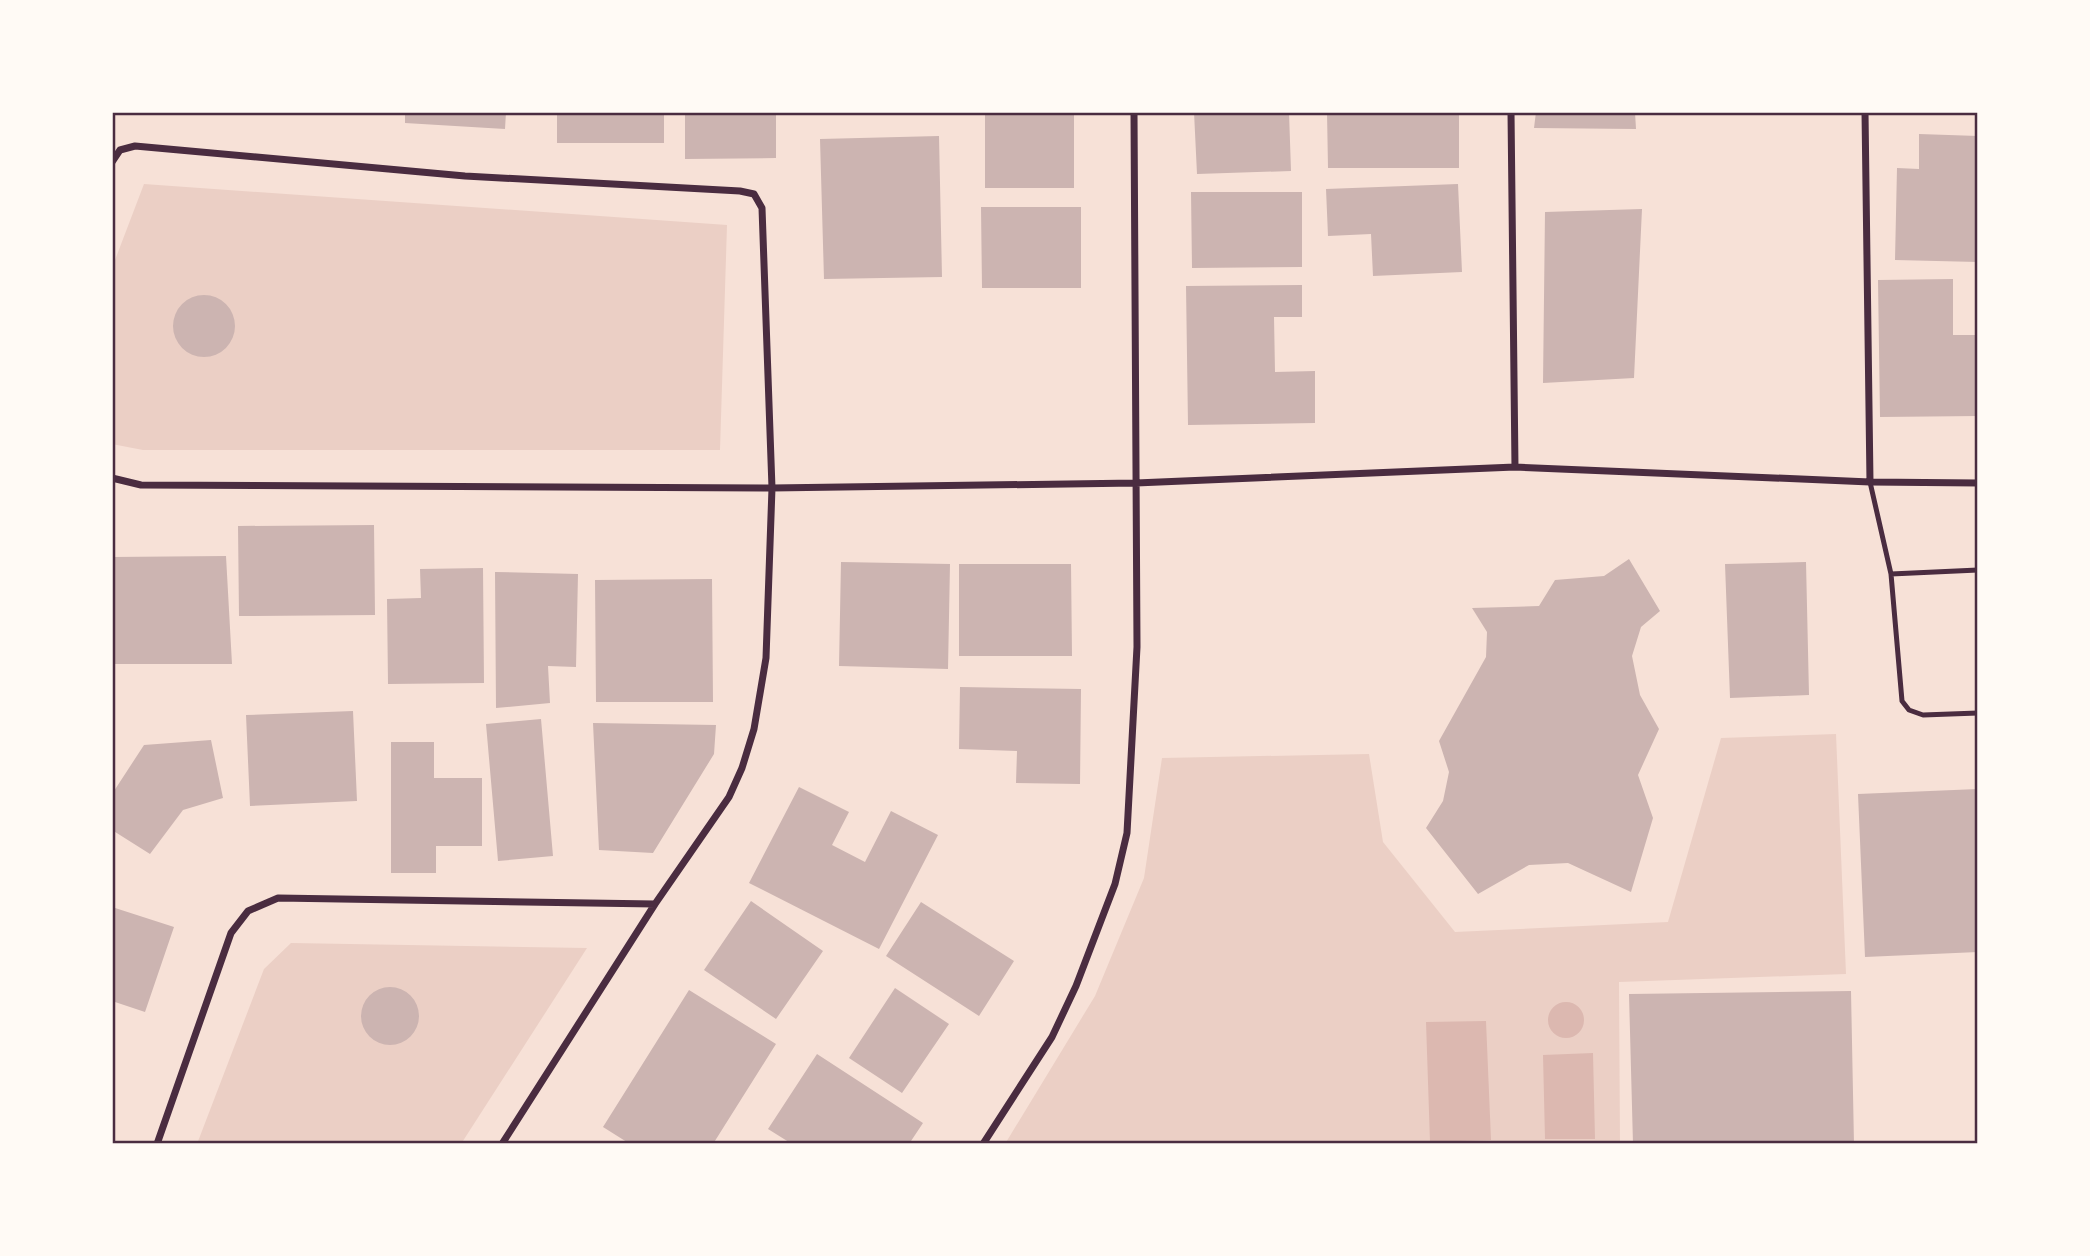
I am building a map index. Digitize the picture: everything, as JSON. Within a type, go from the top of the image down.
[{"type":"street","points":[[983,1144],[1052,1037],[1076,986],[1115,884],[1127,833],[1137,647],[1134,112]]},
{"type":"street","points":[[1511,112],[1516,467]]},
{"type":"street","points":[[1865,112],[1870,482]]},
{"type":"street","points":[[112,162],[120,150],[135,146],[465,176],[740,191],[754,194],[762,208],[772,488],[766,658],[754,729],[729,797],[655,904],[502,1144]]},
{"type":"street","points":[[112,478],[141,485],[772,488],[1136,483],[1516,467],[1870,482],[1978,483]]},
{"type":"street","points":[[157,1144],[231,933],[248,911],[278,898],[655,904]]},
{"type":"lane","points":[[1870,482],[1891,574],[1902,701],[1909,710],[1923,715],[1978,713]]},
{"type":"lane","points":[[1891,574],[1978,570]]},
{"type":"shaded area","points":[[144,184],[727,225],[720,450],[143,450],[112,444],[112,268]]},
{"type":"shaded area","points":[[1836,734],[1846,974],[1619,982],[1620,1144],[1005,1144],[1095,996],[1144,878],[1162,758],[1369,754],[1383,842],[1455,932],[1668,922],[1721,738]]},
{"type":"shaded area","points":[[291,943],[587,948],[461,1144],[197,1144],[264,969]]},
{"type":"shaded area","points":[[1566,1002],[1579,1007],[1584,1020],[1579,1033],[1566,1038],[1553,1033],[1548,1020],[1553,1007]]},
{"type":"shaded area","points":[[1486,1021],[1491,1140],[1430,1142],[1426,1022]]},
{"type":"shaded area","points":[[1593,1053],[1595,1139],[1545,1139],[1543,1055]]},
{"type":"building","points":[[405,112],[506,112],[505,129],[405,123]]},
{"type":"building","points":[[557,112],[664,112],[664,143],[557,143]]},
{"type":"building","points":[[685,112],[776,112],[776,158],[685,159]]},
{"type":"building","points":[[985,112],[1074,112],[1074,188],[985,188]]},
{"type":"building","points":[[1194,112],[1289,112],[1291,171],[1197,174]]},
{"type":"building","points":[[1327,112],[1459,112],[1459,168],[1328,168]]},
{"type":"building","points":[[1536,112],[1635,112],[1636,129],[1534,128]]},
{"type":"building","points":[[1919,134],[1978,136],[1978,262],[1895,260],[1897,168],[1919,169]]},
{"type":"building","points":[[939,136],[942,277],[824,279],[820,139]]},
{"type":"building","points":[[1458,184],[1462,272],[1373,276],[1371,234],[1328,236],[1326,189]]},
{"type":"building","points":[[1191,192],[1302,192],[1302,267],[1192,268]]},
{"type":"building","points":[[981,207],[1081,207],[1081,288],[982,288]]},
{"type":"building","points":[[1642,209],[1634,378],[1543,383],[1545,212]]},
{"type":"building","points":[[1953,279],[1953,335],[1978,335],[1978,416],[1880,417],[1878,280]]},
{"type":"building","points":[[1302,285],[1302,317],[1274,317],[1275,372],[1315,371],[1315,423],[1188,425],[1186,286]]},
{"type":"building","points":[[204,295],[216,297],[226,304],[233,314],[233,338],[226,348],[216,355],[204,357],[192,355],[182,348],[175,338],[173,326],[175,314],[182,304],[192,297]]},
{"type":"building","points":[[374,525],[375,615],[239,616],[238,526]]},
{"type":"building","points":[[226,556],[232,664],[112,664],[112,557]]},
{"type":"building","points":[[1629,559],[1660,611],[1641,627],[1632,656],[1640,695],[1659,729],[1638,775],[1653,818],[1631,892],[1568,863],[1529,865],[1478,894],[1426,828],[1443,801],[1449,772],[1439,741],[1486,657],[1487,632],[1472,608],[1539,606],[1555,580],[1604,576]]},
{"type":"building","points":[[841,562],[950,564],[948,669],[839,666]]},
{"type":"building","points":[[1806,562],[1809,695],[1730,698],[1725,564]]},
{"type":"building","points":[[959,564],[1071,564],[1072,656],[959,656]]},
{"type":"building","points":[[483,568],[484,683],[388,684],[387,599],[421,598],[420,569]]},
{"type":"building","points":[[495,572],[578,574],[576,667],[548,666],[550,703],[496,708]]},
{"type":"building","points":[[712,579],[713,702],[596,702],[595,580]]},
{"type":"building","points":[[960,687],[1081,689],[1080,784],[1016,783],[1017,751],[959,749]]},
{"type":"building","points":[[353,711],[357,801],[250,806],[246,715]]},
{"type":"building","points":[[541,719],[553,856],[498,861],[486,724]]},
{"type":"building","points":[[593,723],[716,725],[714,754],[653,853],[599,850]]},
{"type":"building","points":[[211,740],[223,798],[183,810],[150,854],[112,830],[112,790],[114,791],[144,745]]},
{"type":"building","points":[[391,742],[434,742],[434,778],[482,778],[482,846],[436,846],[436,873],[391,873]]},
{"type":"building","points":[[799,787],[849,812],[832,845],[865,862],[891,811],[938,835],[879,949],[749,883]]},
{"type":"building","points":[[1978,789],[1978,952],[1865,957],[1858,794]]},
{"type":"building","points":[[751,901],[823,951],[776,1019],[704,970]]},
{"type":"building","points":[[921,902],[1014,961],[979,1016],[886,956]]},
{"type":"building","points":[[112,907],[174,927],[145,1012],[112,1001]]},
{"type":"building","points":[[390,987],[401,989],[414,1000],[419,1016],[417,1027],[406,1040],[390,1045],[379,1043],[366,1032],[361,1016],[363,1005],[374,992]]},
{"type":"building","points":[[895,988],[949,1024],[902,1093],[849,1058]]},
{"type":"building","points":[[689,990],[776,1044],[713,1144],[630,1144],[603,1127]]},
{"type":"building","points":[[1851,991],[1854,1144],[1633,1144],[1629,994]]},
{"type":"building","points":[[817,1054],[923,1123],[909,1144],[792,1144],[768,1129]]}]
